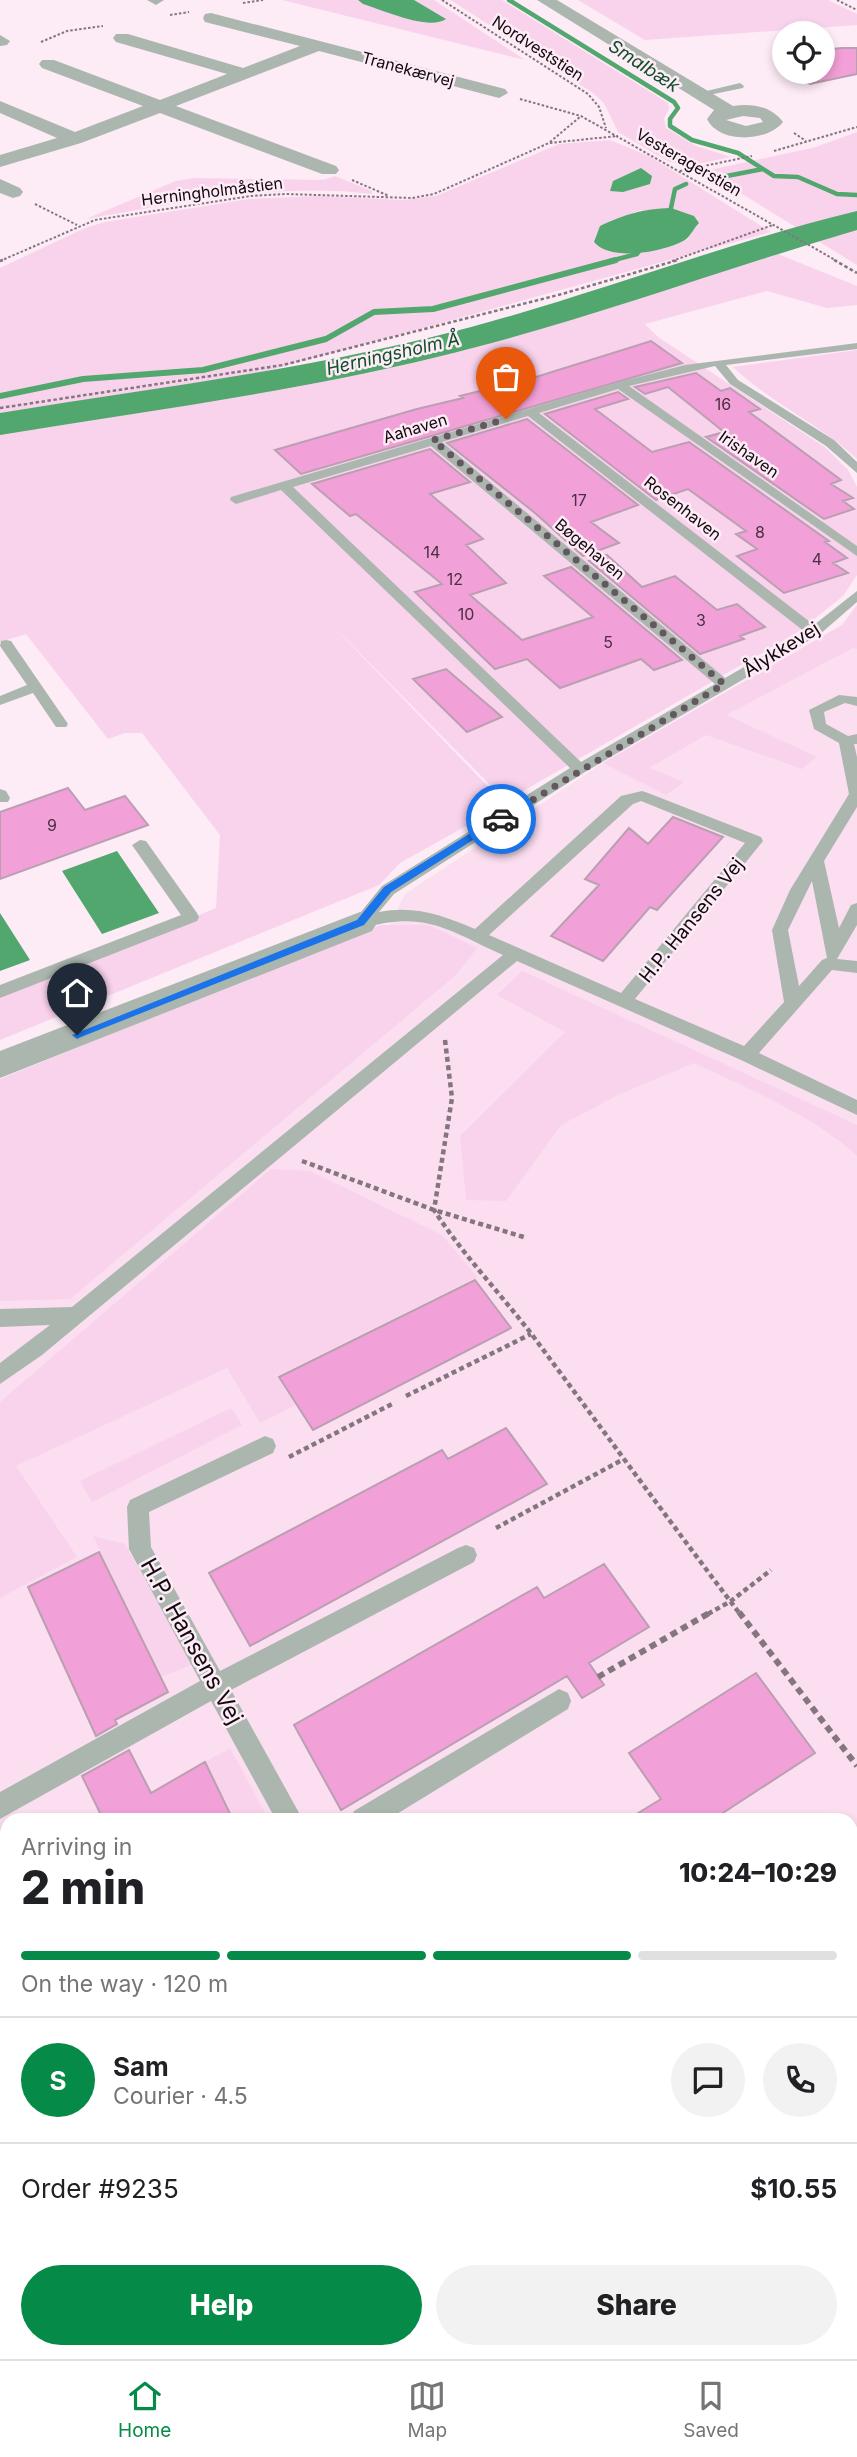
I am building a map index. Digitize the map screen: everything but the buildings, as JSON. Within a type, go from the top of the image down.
[{"type":"street","points":[[545,0],[728,111]]},
{"type":"street","name":"Tranekærvej","points":[[211,18],[499,93]]},
{"type":"street","points":[[122,38],[244,74]]},
{"type":"street","points":[[0,161],[74,139],[317,46]]},
{"type":"street","points":[[48,64],[329,170]]},
{"type":"street","points":[[0,106],[74,139]]},
{"type":"street","name":"Ålykkevej","points":[[0,1065],[360,923]]},
{"type":"lane","points":[[699,93],[740,86]]},
{"type":"lane","points":[[718,362],[857,346]]},
{"type":"lane","points":[[718,362],[734,382],[830,443],[857,469]]},
{"type":"lane","name":"Aahaven","points":[[236,500],[620,385],[718,362]]},
{"type":"lane","name":"Irishaven","points":[[620,385],[857,552]]},
{"type":"lane","name":"Rosenhaven","points":[[530,412],[814,632]]},
{"type":"lane","name":"Bøgehaven","points":[[433,440],[724,684]]},
{"type":"lane","points":[[284,486],[580,769]]},
{"type":"lane","name":"Ålykkevej","points":[[360,923],[388,890],[580,769],[814,632],[857,594]]},
{"type":"lane","points":[[6,644],[61,724]]},
{"type":"lane","points":[[0,701],[36,687]]},
{"type":"lane","points":[[793,1003],[780,930],[798,890],[857,794],[851,740],[819,726],[816,710],[844,698],[857,702]]},
{"type":"lane","name":"H.P. Hansens Vej","points":[[477,937],[627,800],[642,796],[755,841],[623,1002]]},
{"type":"lane","points":[[0,992],[191,917],[140,845]]},
{"type":"lane","points":[[816,861],[831,957]]},
{"type":"lane","points":[[747,1055],[831,957],[857,909]]},
{"type":"lane","name":"H.P. Hansens Vej","points":[[360,923],[388,914],[410,913],[432,918],[747,1055],[857,1108]]},
{"type":"lane","points":[[0,1375],[514,955]]},
{"type":"lane","points":[[831,957],[857,967]]},
{"type":"lane","points":[[0,1318],[75,1315]]},
{"type":"lane","name":"H.P. Hansens Vej","points":[[261,1447],[138,1507],[141,1549],[286,1813]]},
{"type":"lane","points":[[0,1806],[217,1685],[466,1555]]},
{"type":"lane","points":[[375,1813],[559,1701]]},
{"type":"path","name":"Nordveststien","points":[[442,0],[588,94],[599,107],[606,129]]},
{"type":"path","points":[[837,0],[857,10]]},
{"type":"path","name":"Vesteragerstien","points":[[499,93],[581,116],[857,273]]},
{"type":"path","name":"Herningholmåstien","points":[[0,261],[78,226],[118,216],[251,196],[320,193],[393,198],[434,194],[549,143],[581,116]]},
{"type":"path","points":[[766,153],[797,145],[820,135],[857,127]]},
{"type":"path","name":"Herningholmåstien","points":[[549,143],[618,136]]},
{"type":"path","points":[[680,171],[755,155]]},
{"type":"path","name":"Herningholmåstien","points":[[329,170],[393,198]]},
{"type":"path","points":[[7,189],[78,226]]},
{"type":"path","points":[[0,408],[283,365],[562,294],[700,253],[773,225]]},
{"type":"path","points":[[441,1015],[452,1098],[434,1210],[452,1238],[531,1334],[622,1460],[857,1766]]},
{"type":"path","points":[[275,1151],[434,1210],[527,1238]]},
{"type":"path","points":[[406,1396],[531,1334]]},
{"type":"path","points":[[261,1447],[269,1467],[394,1403]]},
{"type":"path","points":[[496,1528],[622,1460]]},
{"type":"path","points":[[598,1677],[731,1601],[771,1570]]},
{"type":"shaded area","points":[[282,0],[358,0],[363,4],[426,23],[414,0],[434,0],[525,60]]},
{"type":"shaded area","points":[[358,0],[414,0],[446,19],[428,23],[417,21],[393,15]]},
{"type":"shaded area","points":[[451,0],[502,0],[668,103],[669,109],[664,118],[666,128],[696,146],[731,157],[693,165],[669,162],[618,132],[604,103],[593,93]]},
{"type":"shaded area","points":[[578,0],[828,0],[857,14],[857,25],[835,27],[835,21],[772,21],[772,31],[645,40]]},
{"type":"shaded area","points":[[857,132],[857,265],[705,171],[816,147]]},
{"type":"shaded area","points":[[610,140],[651,157],[771,232],[234,380],[0,415],[0,268],[85,228],[105,222],[249,199],[318,196],[403,200],[436,196],[559,144]],"holes":[[[640,210],[698,223],[687,240],[637,254],[600,226]]]},
{"type":"shaded area","points":[[641,168],[652,176],[650,184],[623,192],[610,191],[613,181]]},
{"type":"shaded area","points":[[335,176],[372,191],[372,194],[336,191],[264,192],[86,219],[176,181],[195,178],[323,180]]},
{"type":"shaded area","points":[[671,208],[694,216],[699,223],[687,239],[676,244],[652,251],[625,253],[612,252],[594,242],[600,226],[609,222],[643,211]]},
{"type":"shaded area","points":[[778,254],[857,286],[857,305],[827,308],[767,291],[645,324],[658,337],[826,448],[848,470],[857,487],[857,575],[843,596],[798,632],[506,801],[323,616],[505,804],[400,863],[379,885],[0,1040],[0,998],[216,908],[220,835],[142,733],[125,733],[108,739],[26,634],[0,642],[0,433],[288,384],[621,302]]},
{"type":"shaded area","points":[[857,350],[857,459],[827,435],[763,392],[733,367]]},
{"type":"shaded area","points":[[857,605],[857,649],[853,648],[726,715],[817,757],[802,769],[706,735],[649,768],[684,782],[666,795],[603,763],[842,625]]},
{"type":"shaded area","points":[[842,625],[857,629],[857,1813],[0,1813],[0,1090],[385,935],[405,894],[603,763]]},
{"type":"shaded area","points":[[117,851],[159,913],[102,934],[62,871]]},
{"type":"shaded area","points":[[0,913],[30,960],[0,971]]},
{"type":"shaded area","points":[[380,925],[429,925],[477,948],[456,975],[70,1299],[0,1301],[0,1079]]},
{"type":"shaded area","points":[[522,971],[857,1125],[857,1156],[801,1116],[694,1063],[620,1094],[561,1125],[506,1201],[466,1200],[460,1136],[565,1032],[497,995]]},
{"type":"shaded area","points":[[271,1169],[310,1171],[442,1235],[477,1277],[277,1376],[295,1405],[260,1423],[227,1368],[16,1466],[77,1557],[0,1598],[0,1402]]},
{"type":"shaded area","points":[[231,1408],[242,1425],[92,1502],[80,1481]]},
{"type":"shaded area","points":[[93,1536],[125,1544],[192,1665],[160,1677]]},
{"type":"shaded area","points":[[230,1748],[265,1813],[230,1813],[205,1762]]},
{"type":"waterway","name":"Smalbæk","points":[[509,0],[674,102],[678,108],[670,119],[670,126],[692,140],[738,153],[774,176],[798,177],[837,194],[857,195]]},
{"type":"waterway","points":[[711,179],[763,169]]},
{"type":"waterway","points":[[665,217],[671,208],[675,189],[686,184]]},
{"type":"waterway","name":"Herningsholm Å","points":[[0,424],[282,378],[436,347],[557,313],[857,220]]},
{"type":"waterway","points":[[610,261],[637,254],[643,246]]},
{"type":"waterway","points":[[0,396],[83,379],[203,370],[326,339],[374,312],[433,309],[616,260]]},
{"type":"way so far","points":[[501,819],[724,684],[433,440],[506,419]]},
{"type":"route","points":[[77,1035],[360,923],[388,890],[501,819]]}]
